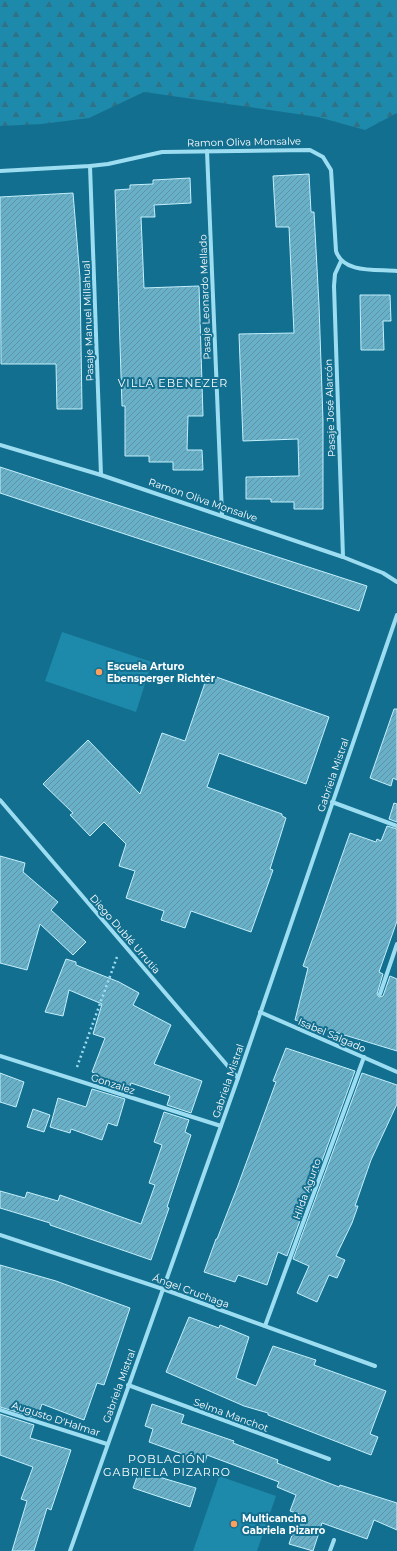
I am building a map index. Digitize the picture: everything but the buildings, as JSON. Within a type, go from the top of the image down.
[{"type":"street","name":"Ramon Oliva Monsalve","points":[[0,171],[90,166],[162,152],[302,149],[317,152],[328,163],[332,177],[336,251],[341,261]]},
{"type":"street","name":"Pasaje Leonardo Mellado","points":[[207,150],[222,515]]},
{"type":"street","name":"Pasaje Manuel Millahual","points":[[90,166],[101,475]]},
{"type":"street","points":[[341,261],[351,267],[397,271]]},
{"type":"street","name":"Pasaje José Alarcón","points":[[341,261],[335,274],[334,286],[343,556]]},
{"type":"street","name":"Ramon Oliva Monsalve","points":[[0,445],[101,475],[343,556],[383,572],[397,582]]},
{"type":"street","name":"Gabriela Mistral","points":[[70,1551],[238,1078],[397,615]]},
{"type":"street","name":"Diego Dublé Urrutia","points":[[0,800],[238,1078]]},
{"type":"street","points":[[332,802],[397,826]]},
{"type":"street","points":[[380,994],[397,944]]},
{"type":"street","name":"Isabel Salgado","points":[[260,1012],[397,1072]]},
{"type":"street","name":"Gonzalez","points":[[0,1056],[221,1126]]},
{"type":"street","name":"Hilda Agurto","points":[[265,1326],[364,1057]]},
{"type":"street","name":"Ángel Cruchaga","points":[[0,1235],[163,1288],[375,1366]]},
{"type":"street","name":"Selma Manchot","points":[[128,1385],[329,1459]]},
{"type":"street","name":"Augusto D'Halmar","points":[[0,1410],[107,1444]]},
{"type":"street","points":[[330,1551],[334,1540]]},
{"type":"path","points":[[72,1079],[122,944]]},
{"type":"green space","points":[[0,0],[397,0],[397,113],[365,130],[318,117],[144,92],[89,118],[42,124],[0,126]]},
{"type":"green space","name":"Escuela Arturo Ebensperger Richter","points":[[62,632],[152,662],[136,712],[45,681]]},
{"type":"green space","name":"Multicancha Gabriela Pizarro","points":[[219,1476],[276,1496],[257,1551],[193,1551]]},
{"type":"place","name":"Escuela Arturo Ebensperger Richter","points":[[99,672]]},
{"type":"place","name":"Multicancha Gabriela Pizarro","points":[[234,1524]]},
{"type":"district","name":"VILLA EBENEZER","points":[[173,383]]},
{"type":"district","name":"POBLACIÓN GABRIELA PIZARRO","points":[[167,1465]]}]
